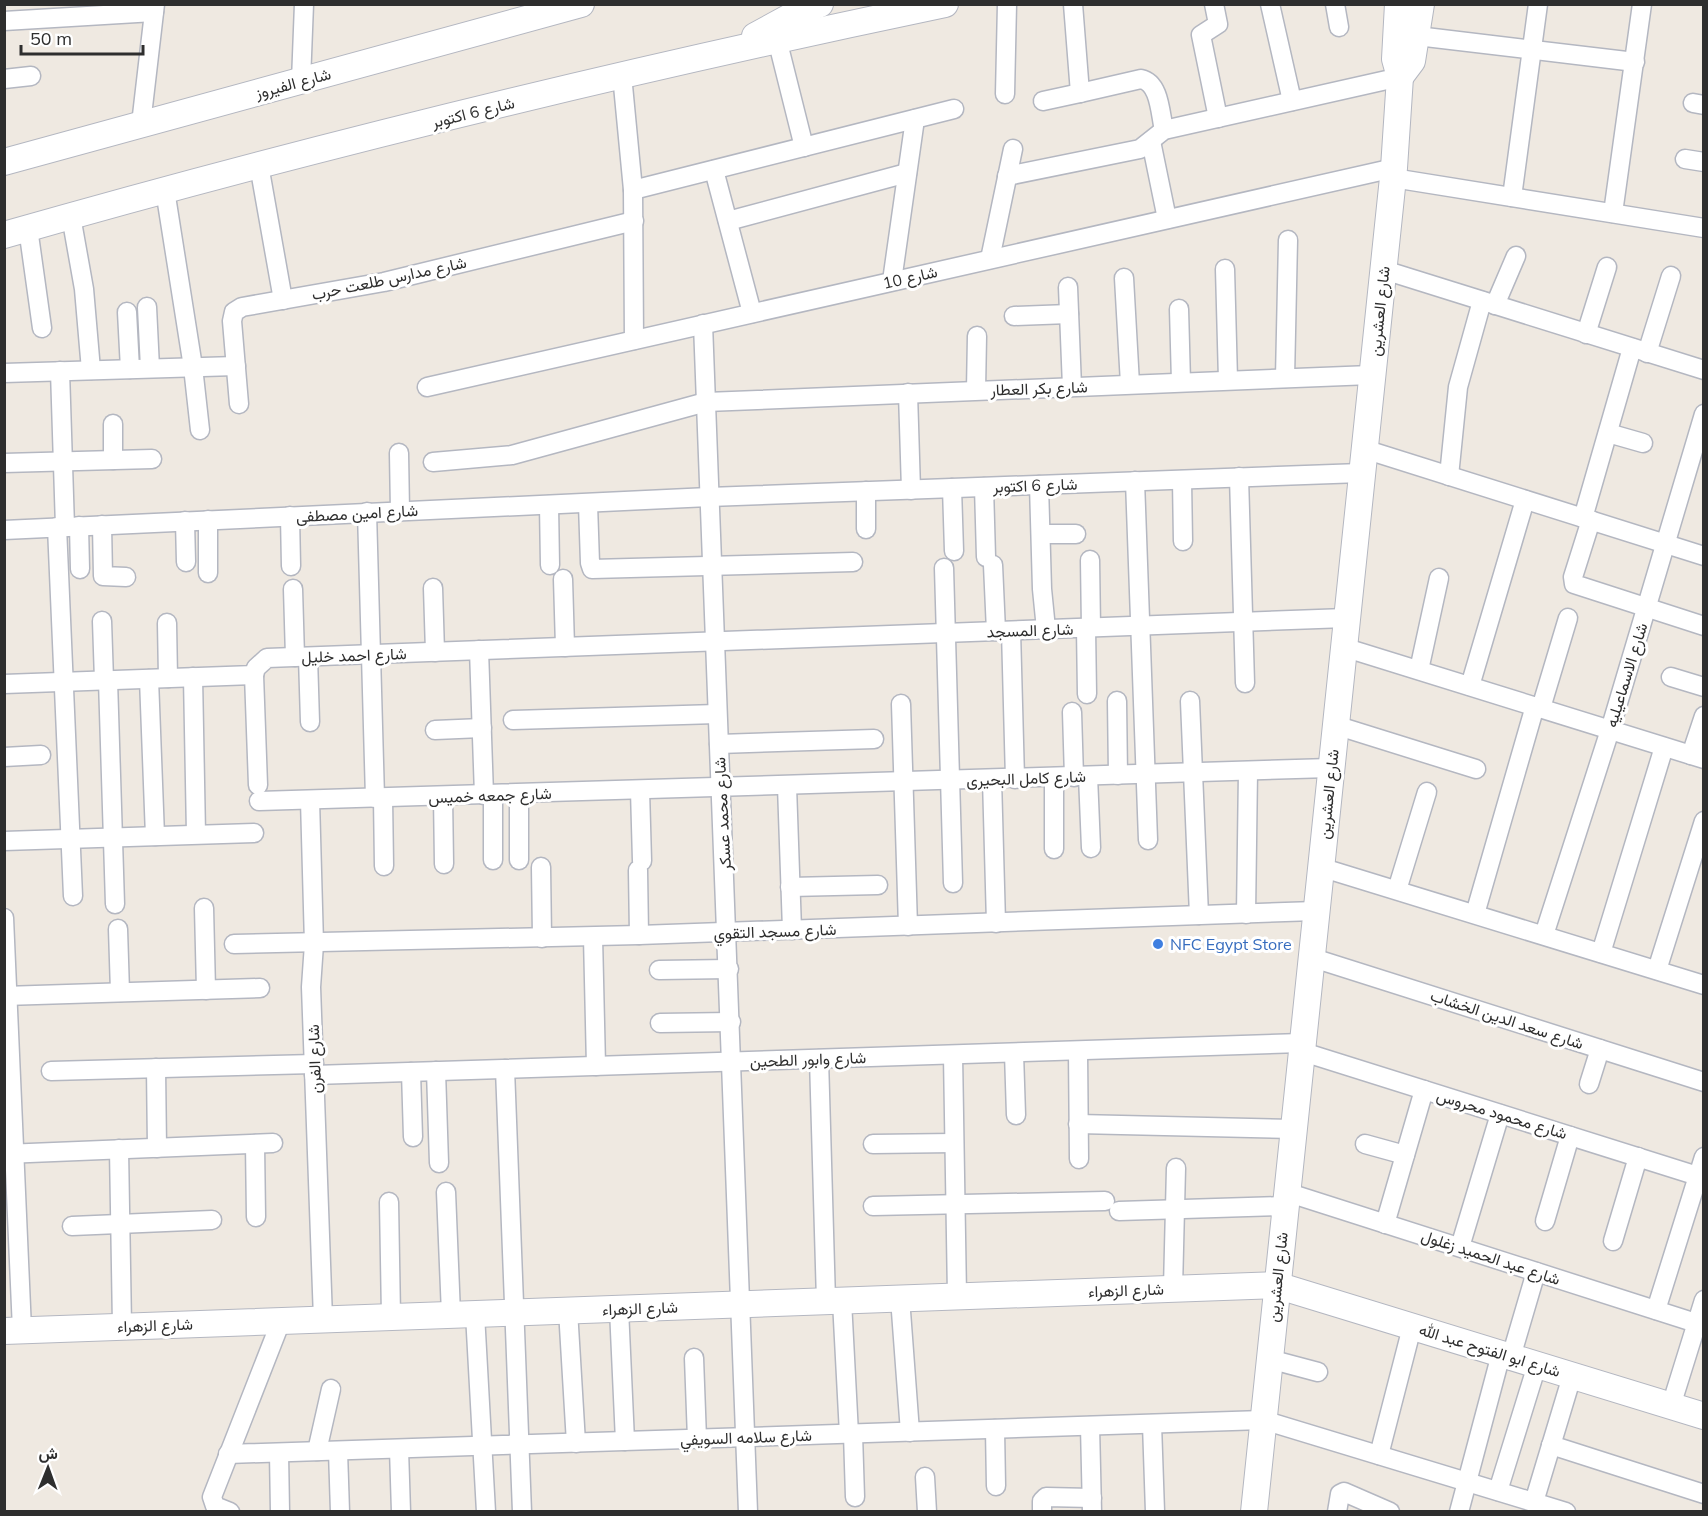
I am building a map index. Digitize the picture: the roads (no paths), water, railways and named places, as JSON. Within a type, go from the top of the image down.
[{"type":"main road","name":"شارع الفيروز","points":[[4,162],[581,4]]},
{"type":"main road","points":[[735,49],[766,29],[820,4]]},
{"type":"main road","name":"شارع 6 اكتوبر","points":[[16,231],[259,165],[622,75],[777,39],[945,4]]},
{"type":"main road","name":"شارع العشرين","points":[[1254,1512],[1371,375],[1384,270],[1400,76],[1395,59],[1398,4]]},
{"type":"main road","name":"شارع العشرين","points":[[1400,76],[1412,61],[1418,36],[1421,4]]},
{"type":"main road","name":"شارع الزهراء","points":[[13,1331],[1276,1285]]},
{"type":"main road","name":"شارع ابو الفتوح عبد الله","points":[[1276,1285],[1704,1416]]},
{"type":"street","points":[[301,81],[304,4]]},
{"type":"street","points":[[1005,94],[1007,4]]},
{"type":"street","points":[[1073,4],[1080,93]]},
{"type":"street","points":[[1214,4],[1218,24],[1202,35],[1218,118]]},
{"type":"street","points":[[1270,4],[1292,101]]},
{"type":"street","points":[[1335,4],[1339,27]]},
{"type":"street","points":[[1512,197],[1538,4]]},
{"type":"street","points":[[1613,213],[1642,4]]},
{"type":"street","points":[[10,16],[155,8],[141,124]]},
{"type":"street","points":[[1418,36],[1635,62]]},
{"type":"street","points":[[777,39],[804,147]]},
{"type":"street","points":[[622,75],[633,190],[634,340]]},
{"type":"street","points":[[4,79],[31,76]]},
{"type":"street","points":[[1007,176],[1140,149],[1157,135],[1218,118],[1400,76]]},
{"type":"street","points":[[1043,101],[1141,79],[1148,81],[1154,87],[1167,219]]},
{"type":"street","points":[[633,190],[954,110]]},
{"type":"street","points":[[892,281],[915,119]]},
{"type":"street","points":[[990,259],[1012,149]]},
{"type":"street","points":[[1685,159],[1704,162]]},
{"type":"street","points":[[259,165],[283,300]]},
{"type":"street","points":[[714,170],[752,313]]},
{"type":"street","points":[[728,220],[908,173]]},
{"type":"street","points":[[1393,173],[1512,197],[1704,228]]},
{"type":"street","name":"شارع 10","points":[[427,387],[1167,219],[1393,173]]},
{"type":"street","points":[[165,190],[193,367],[200,430]]},
{"type":"street","points":[[71,216],[84,289],[91,370]]},
{"type":"street","name":"شارع مدارس طلعت حرب","points":[[239,404],[232,321],[234,312],[242,307],[384,282],[634,221]]},
{"type":"street","points":[[16,231],[42,328]]},
{"type":"street","points":[[1285,378],[1288,240]]},
{"type":"street","points":[[1449,476],[1458,387],[1488,303],[1515,256]]},
{"type":"street","points":[[1586,334],[1607,267]]},
{"type":"street","points":[[1225,269],[1228,381]]},
{"type":"street","points":[[1384,270],[1704,370]]},
{"type":"street","points":[[1671,276],[1608,433],[1573,577],[1574,584],[1703,624]]},
{"type":"street","points":[[1124,278],[1130,384]]},
{"type":"street","points":[[1068,287],[1072,387]]},
{"type":"street","points":[[147,308],[150,368]]},
{"type":"street","points":[[1179,309],[1181,382]]},
{"type":"street","points":[[127,312],[130,369]]},
{"type":"street","points":[[1014,316],[1069,314]]},
{"type":"street","name":"شارع محمد عسكر","points":[[703,324],[714,642],[728,933],[748,1512]]},
{"type":"street","points":[[976,390],[977,336]]},
{"type":"street","points":[[4,373],[236,366]]},
{"type":"street","points":[[60,371],[67,527],[64,682],[73,896]]},
{"type":"street","name":"شارع بكر العطار","points":[[433,462],[512,455],[706,402],[1371,375]]},
{"type":"street","points":[[908,393],[911,490]]},
{"type":"street","name":"شارع الاسماعيليه","points":[[1544,936],[1610,730],[1704,414]]},
{"type":"street","points":[[113,424],[113,460]]},
{"type":"street","points":[[1608,433],[1643,443]]},
{"type":"street","points":[[399,453],[400,511]]},
{"type":"street","points":[[4,463],[152,459]]},
{"type":"street","name":"شارع 6 اكتوبر","points":[[709,497],[1239,477],[1363,461],[1449,476],[1704,555]]},
{"type":"street","points":[[1239,477],[1245,683]]},
{"type":"street","points":[[1182,480],[1183,541]]},
{"type":"street","points":[[1135,481],[1148,840]]},
{"type":"street","points":[[1039,485],[1046,629]]},
{"type":"street","points":[[984,487],[989,561],[1004,631],[1015,779]]},
{"type":"street","points":[[952,488],[954,551]]},
{"type":"street","points":[[866,491],[866,529]]},
{"type":"street","name":"شارع امين مصطفى","points":[[4,530],[709,497]]},
{"type":"street","points":[[1470,686],[1525,500]]},
{"type":"street","points":[[588,504],[592,569],[711,568],[853,562]]},
{"type":"street","points":[[549,505],[550,565]]},
{"type":"street","points":[[367,512],[371,654],[384,866]]},
{"type":"street","points":[[290,516],[291,566]]},
{"type":"street","points":[[208,520],[208,573]]},
{"type":"street","points":[[185,521],[186,562]]},
{"type":"street","points":[[102,525],[103,576],[126,577]]},
{"type":"street","points":[[67,527],[80,569]]},
{"type":"street","points":[[1041,534],[1076,534]]},
{"type":"street","points":[[1087,694],[1089,560]]},
{"type":"street","points":[[944,568],[953,883]]},
{"type":"street","points":[[1419,670],[1439,578]]},
{"type":"street","points":[[563,579],[565,647]]},
{"type":"street","points":[[433,588],[435,652]]},
{"type":"street","points":[[293,589],[310,722]]},
{"type":"street","name":"شارع المسجد","points":[[714,642],[1346,618]]},
{"type":"street","points":[[1474,914],[1568,618]]},
{"type":"street","points":[[102,621],[115,904]]},
{"type":"street","points":[[167,622],[168,678]]},
{"type":"street","name":"شارع احمد خليل","points":[[255,675],[256,668],[267,658],[714,642]]},
{"type":"street","points":[[1343,647],[1697,757],[1704,716]]},
{"type":"street","points":[[479,650],[482,728],[493,860]]},
{"type":"street","points":[[4,684],[255,675]]},
{"type":"street","name":"شارع جمعه خميس","points":[[255,675],[259,793],[310,800],[721,788]]},
{"type":"street","points":[[193,677],[196,834]]},
{"type":"street","points":[[1671,677],[1704,687]]},
{"type":"street","points":[[150,679],[155,836]]},
{"type":"street","points":[[1117,701],[1118,775]]},
{"type":"street","points":[[1190,701],[1195,773],[1199,915]]},
{"type":"street","points":[[901,704],[908,926]]},
{"type":"street","points":[[1072,712],[1090,848]]},
{"type":"street","points":[[513,720],[717,714]]},
{"type":"street","points":[[1335,725],[1476,769]]},
{"type":"street","points":[[435,730],[482,728]]},
{"type":"street","points":[[719,744],[874,740]]},
{"type":"street","points":[[1601,953],[1664,747]]},
{"type":"street","points":[[4,757],[41,755]]},
{"type":"street","name":"شارع كامل البحيرى","points":[[721,788],[1330,768]]},
{"type":"street","points":[[1246,914],[1248,771]]},
{"type":"street","points":[[1054,777],[1054,849]]},
{"type":"street","points":[[992,779],[996,923]]},
{"type":"street","points":[[787,786],[792,930]]},
{"type":"street","points":[[639,935],[640,790]]},
{"type":"street","points":[[1397,890],[1426,792]]},
{"type":"street","points":[[519,794],[519,860]]},
{"type":"street","points":[[443,796],[444,864]]},
{"type":"street","name":"شارع الفرن","points":[[310,800],[314,944],[311,987],[323,1319]]},
{"type":"street","points":[[1657,970],[1700,846],[1704,821]]},
{"type":"street","points":[[4,841],[254,833]]},
{"type":"street","points":[[541,867],[542,938]]},
{"type":"street","points":[[1320,867],[1704,985]]},
{"type":"street","points":[[790,886],[878,885]]},
{"type":"street","points":[[204,908],[206,990]]},
{"type":"street","name":"شارع مسجد التقوي","points":[[234,944],[728,933],[1315,911]]},
{"type":"street","points":[[4,918],[13,1331]]},
{"type":"street","points":[[118,930],[120,992]]},
{"type":"street","points":[[593,937],[596,1066]]},
{"type":"street","name":"شارع سعد الدين الخشاب","points":[[1311,957],[1704,1082]]},
{"type":"street","points":[[659,970],[729,969]]},
{"type":"street","points":[[6,995],[260,988]]},
{"type":"street","points":[[660,1023],[731,1022]]},
{"type":"street","name":"شارع وابور الطحين","points":[[51,1071],[156,1068],[411,1072],[953,1054],[1301,1047]]},
{"type":"street","name":"شارع محمود محروس","points":[[1301,1047],[1424,1090],[1701,1177]]},
{"type":"street","points":[[1589,1084],[1600,1049]]},
{"type":"street","points":[[1078,1051],[1079,1159]]},
{"type":"street","points":[[1014,1053],[1016,1115]]},
{"type":"street","points":[[953,1054],[957,1296]]},
{"type":"street","points":[[819,1059],[834,1301],[851,1434],[855,1497]]},
{"type":"street","points":[[156,1068],[157,1148]]},
{"type":"street","points":[[505,1069],[522,1512]]},
{"type":"street","points":[[436,1071],[439,1163]]},
{"type":"street","points":[[411,1072],[413,1137]]},
{"type":"street","points":[[1386,1224],[1424,1090]]},
{"type":"street","points":[[1460,1247],[1500,1114]]},
{"type":"street","points":[[1078,1124],[1293,1129]]},
{"type":"street","points":[[1545,1221],[1570,1136]]},
{"type":"street","points":[[873,1144],[954,1143]]},
{"type":"street","points":[[10,1153],[264,1144],[256,1217]]},
{"type":"street","points":[[1365,1144],[1405,1155]]},
{"type":"street","points":[[119,1149],[122,1326]]},
{"type":"street","points":[[1613,1241],[1638,1157]]},
{"type":"street","points":[[1656,1310],[1701,1177],[1704,1157]]},
{"type":"street","points":[[1173,1288],[1176,1168]]},
{"type":"street","points":[[446,1192],[482,1446],[486,1512]]},
{"type":"street","name":"شارع عبد الحميد زغلول","points":[[873,1206],[1112,1206],[1175,1210],[1285,1199],[1386,1224],[1696,1323]]},
{"type":"street","points":[[389,1202],[391,1316]]},
{"type":"street","points":[[72,1226],[212,1220]]},
{"type":"street","points":[[1459,1512],[1506,1355],[1536,1272]]},
{"type":"street","points":[[900,1298],[910,1432]]},
{"type":"street","points":[[1671,1406],[1704,1300]]},
{"type":"street","points":[[619,1308],[625,1441]]},
{"type":"street","points":[[568,1310],[576,1443]]},
{"type":"street","points":[[230,1512],[215,1506],[212,1497],[281,1321]]},
{"type":"street","points":[[1379,1455],[1413,1327]]},
{"type":"street","points":[[694,1358],[697,1439]]},
{"type":"street","points":[[1269,1359],[1318,1372]]},
{"type":"street","points":[[1498,1491],[1537,1365]]},
{"type":"street","points":[[1534,1502],[1572,1376]]},
{"type":"street","points":[[317,1451],[331,1389]]},
{"type":"street","name":"شارع سلامه السويفي","points":[[228,1455],[1263,1420],[1566,1512]]},
{"type":"street","points":[[1152,1424],[1155,1512]]},
{"type":"street","points":[[1042,1512],[1042,1501],[1046,1497],[1092,1505],[1090,1426]]},
{"type":"street","points":[[995,1429],[996,1486]]},
{"type":"street","points":[[1551,1445],[1704,1494]]},
{"type":"street","points":[[399,1449],[401,1512]]},
{"type":"street","points":[[338,1451],[340,1512]]},
{"type":"street","points":[[279,1453],[280,1512]]},
{"type":"street","points":[[925,1477],[927,1512]]},
{"type":"street","points":[[1337,1512],[1340,1494],[1344,1492],[1390,1512]]},
{"type":"place","name":"NFC Egypt Store","points":[[1158,944]]}]
